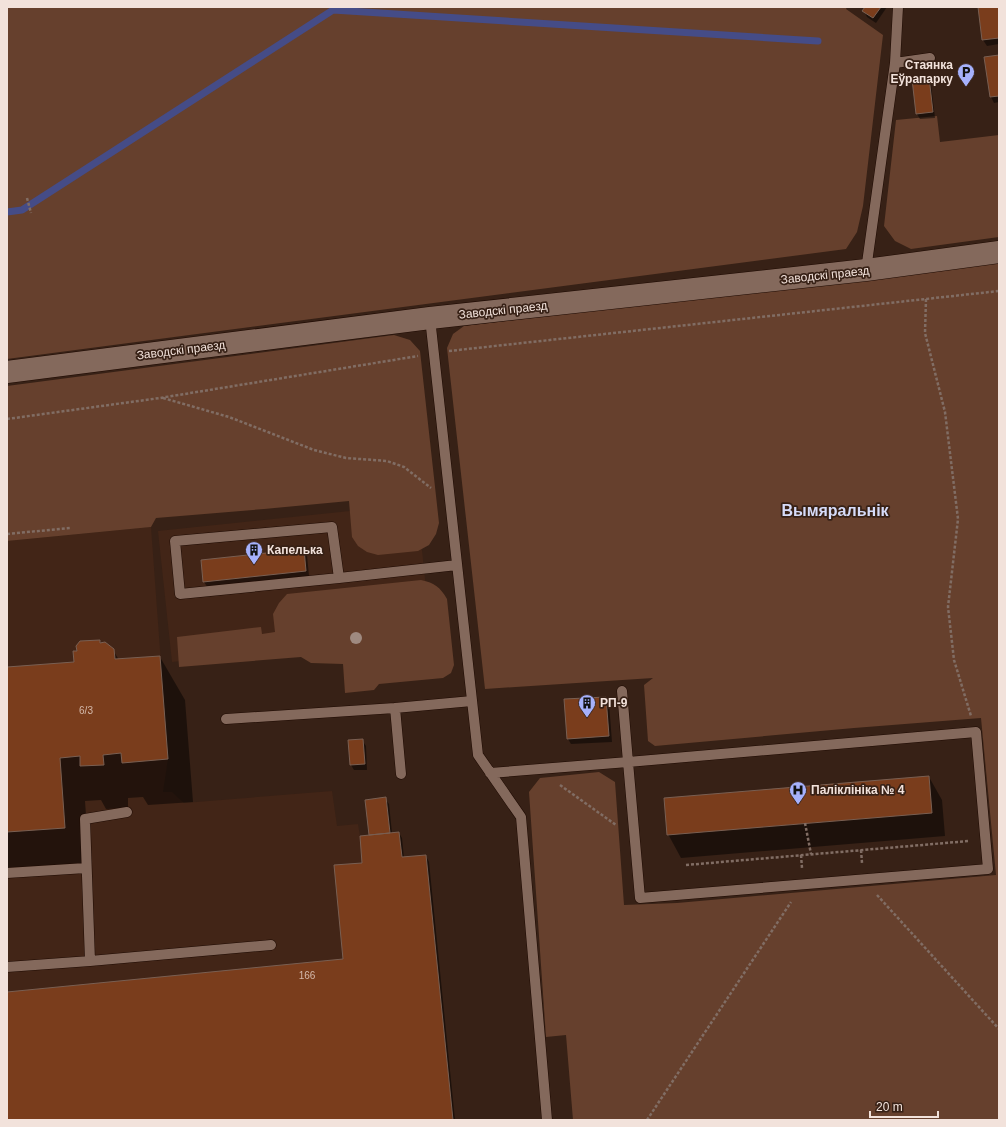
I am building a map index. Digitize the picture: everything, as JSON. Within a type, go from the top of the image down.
[{"type":"street","name":"Заводскі праезд","points":[[7,372],[430,318],[866,270],[999,252]]},
{"type":"lane","points":[[866,270],[895,63],[898,7]]},
{"type":"lane","points":[[895,63],[930,58]]},
{"type":"lane","points":[[430,318],[478,755],[521,817],[547,1120]]},
{"type":"lane","points":[[340,578],[332,527],[175,541],[180,594],[340,578],[457,565]]},
{"type":"lane","points":[[490,773],[628,762],[976,732],[988,869],[640,898],[634,838],[628,762],[622,691]]},
{"type":"lane","points":[[226,719],[394,708],[472,701]]},
{"type":"lane","points":[[394,708],[401,774]]},
{"type":"lane","points":[[90,961],[85,819],[127,812]]},
{"type":"lane","points":[[7,873],[86,868]]},
{"type":"lane","points":[[7,967],[90,961],[271,944]]},
{"type":"path","points":[[27,198],[31,213]]},
{"type":"path","points":[[7,419],[160,398],[434,353],[999,291]]},
{"type":"path","points":[[926,299],[925,333],[944,412],[958,519],[948,607],[954,660],[976,732]]},
{"type":"path","points":[[160,398],[229,417],[314,450],[346,458],[387,461],[404,467],[432,488],[451,511]]},
{"type":"path","points":[[7,534],[70,528]]},
{"type":"path","points":[[539,769],[634,838]]},
{"type":"path","points":[[805,823],[811,854]]},
{"type":"path","points":[[686,865],[986,839]]},
{"type":"path","points":[[647,1120],[802,885],[801,855]]},
{"type":"path","points":[[863,879],[999,1029]]},
{"type":"shaded area","points":[[7,7],[847,7],[846,9],[883,35],[863,206],[857,232],[846,249],[7,359]]},
{"type":"shaded area","points":[[937,116],[940,142],[999,135],[999,237],[911,249],[895,241],[884,226],[896,120]]},
{"type":"shaded area","points":[[999,263],[999,1120],[573,1120],[566,1035],[546,1037],[529,792],[540,778],[599,772],[615,782],[624,905],[677,903],[996,875],[981,718],[655,746],[648,741],[644,685],[653,678],[485,689],[447,348],[453,334],[464,326]]},
{"type":"shaded area","points":[[394,335],[410,340],[420,351],[439,523],[436,534],[429,545],[418,551],[378,555],[367,552],[358,546],[352,537],[349,501],[156,518],[151,527],[7,541],[7,386]]},
{"type":"shaded area","points":[[417,504],[431,634],[172,662],[158,531]]},
{"type":"shaded area","points":[[151,527],[168,759],[163,792],[172,792],[184,803],[332,791],[337,826],[358,824],[360,836],[399,832],[402,857],[426,855],[453,1120],[7,1120],[7,541]]},
{"type":"shaded area","points":[[421,580],[437,586],[447,599],[454,665],[451,673],[443,678],[379,684],[374,690],[345,693],[343,664],[311,663],[301,657],[179,667],[177,637],[261,627],[262,634],[275,632],[273,614],[279,603],[287,594]]},
{"type":"building","points":[[865,7],[881,7],[873,18],[862,11]]},
{"type":"building","points":[[978,7],[999,7],[999,38],[982,40]]},
{"type":"building","points":[[999,55],[999,96],[990,97],[984,57]]},
{"type":"building","points":[[929,77],[933,112],[916,114],[912,79]]},
{"type":"building","name":"Капелька","points":[[304,549],[306,571],[203,582],[201,560]]},
{"type":"building","points":[[100,640],[100,643],[105,642],[114,649],[115,659],[160,656],[168,759],[122,763],[121,753],[103,755],[104,765],[80,766],[80,756],[60,758],[65,828],[7,832],[7,667],[74,662],[73,651],[77,651],[76,646],[80,641]]},
{"type":"building","name":"РП-9","points":[[606,697],[609,736],[567,739],[564,699]]},
{"type":"building","points":[[363,739],[365,764],[350,765],[348,740]]},
{"type":"building","name":"Паліклініка № 4","points":[[929,776],[932,813],[667,835],[664,798]]},
{"type":"building","points":[[386,797],[390,833],[369,835],[365,800]]},
{"type":"building","points":[[399,832],[402,857],[426,855],[453,1120],[7,1120],[7,992],[343,959],[334,865],[362,863],[360,836]]},
{"type":"waterway","points":[[7,212],[22,210],[333,10],[818,41]]},
{"type":"place","name":"Стаянка Еўрапарку","points":[[966,87]]},
{"type":"place","name":"Капелька","points":[[254,565]]},
{"type":"place","name":"РП-9","points":[[587,718]]},
{"type":"place","name":"Паліклініка № 4","points":[[798,805]]},
{"type":"district","name":"Вымяральнік","points":[[835,510]]}]
